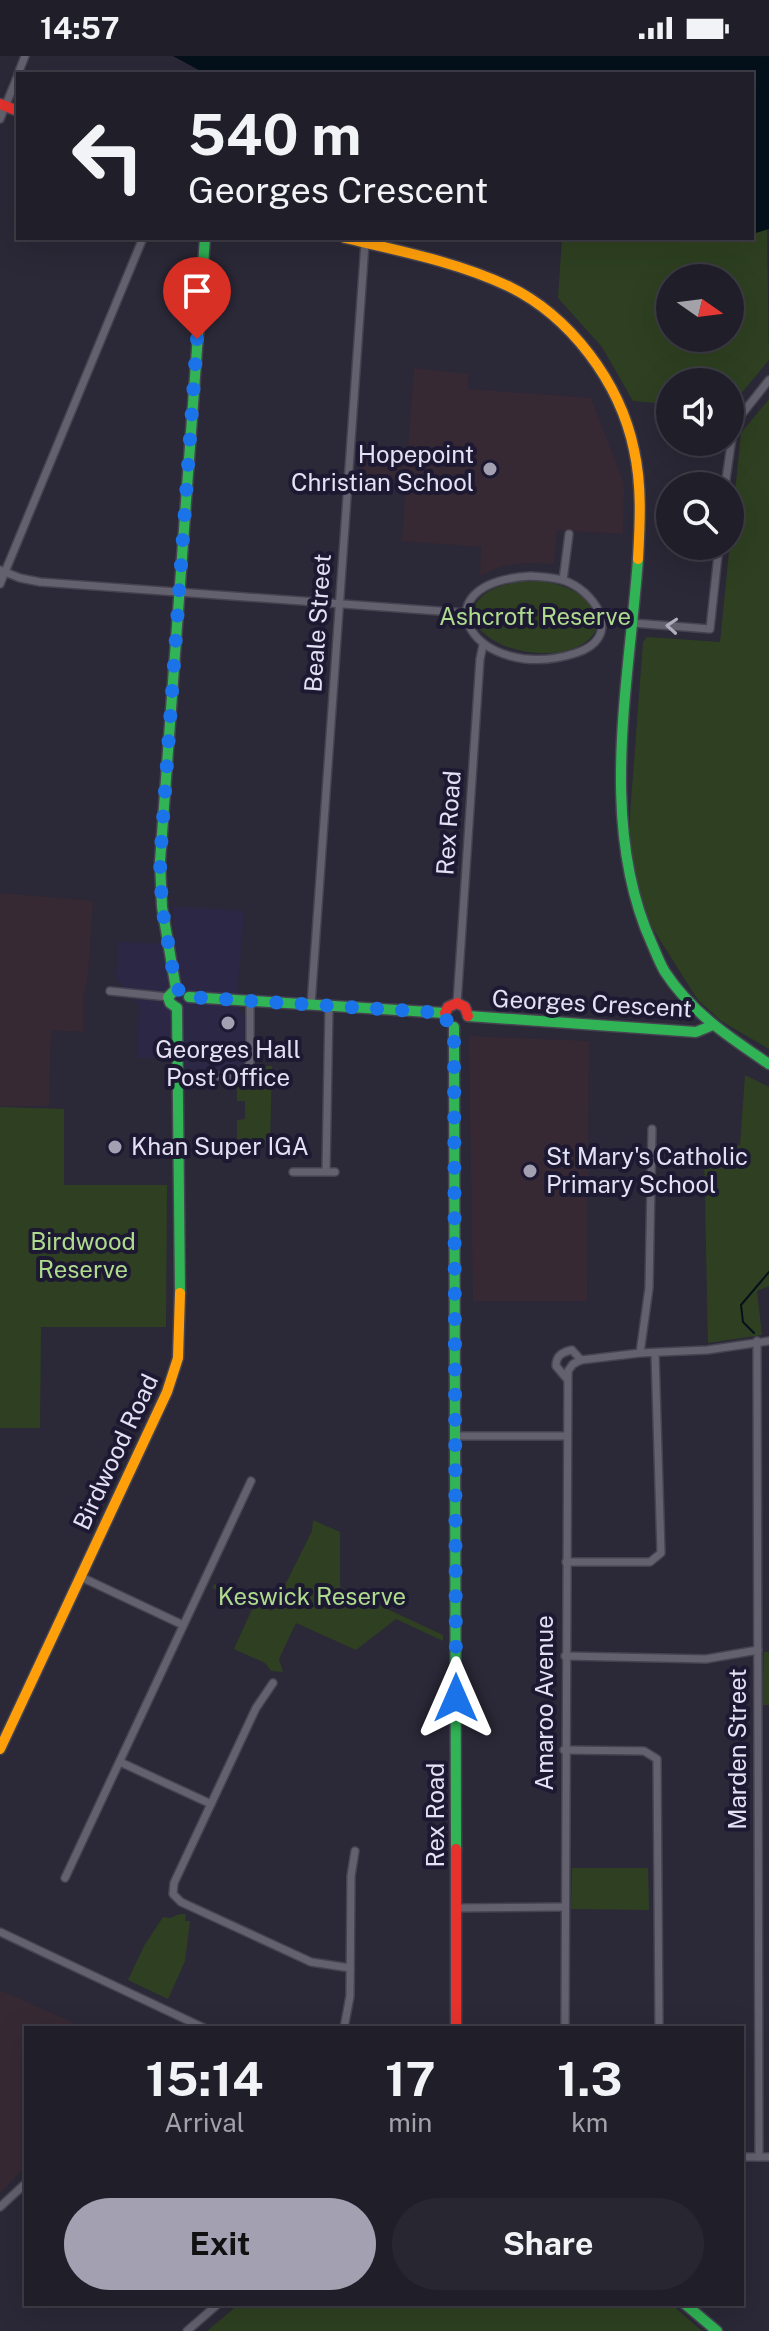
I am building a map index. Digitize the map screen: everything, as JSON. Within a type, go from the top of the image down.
[{"type":"main road","points":[[189,997],[187,1005],[177,1008],[170,1003],[172,993],[160,862],[205,240]]},
{"type":"main road","points":[[353,240],[486,277],[527,296],[565,326],[595,362],[621,409],[637,467],[639,514],[622,782],[628,884],[656,957],[683,994],[713,1025],[746,1052],[769,1064]]},
{"type":"main road","points":[[172,993],[185,992],[189,997],[445,1013]]},
{"type":"main road","points":[[457,1003],[465,1007],[468,1016],[465,1023],[454,1027],[447,1022],[445,1013],[450,1005],[457,1003]]},
{"type":"main road","name":"Birdwood Road","points":[[0,1749],[167,1392],[178,1358],[177,1008]]},
{"type":"main road","name":"Georges Crescent","points":[[468,1016],[696,1032],[713,1025]]},
{"type":"main road","name":"Rex Road","points":[[454,1027],[456,2026]]},
{"type":"main road","points":[[687,2306],[717,2331]]},
{"type":"street","points":[[0,119],[16,78]]},
{"type":"street","points":[[0,584],[2,571],[142,240]]},
{"type":"street","name":"Beale Street","points":[[311,1005],[365,243]]},
{"type":"street","points":[[727,472],[734,424],[769,380]]},
{"type":"street","points":[[563,580],[569,534]]},
{"type":"street","points":[[633,623],[710,629],[717,560]]},
{"type":"street","points":[[2,571],[33,581],[466,613]]},
{"type":"street","points":[[523,576],[563,580],[585,593],[600,611],[601,629],[593,643],[577,653],[543,660],[506,655],[483,645],[469,629],[466,613],[470,600],[491,584],[523,576]]},
{"type":"street","name":"Rex Road","points":[[457,1003],[483,645]]},
{"type":"street","points":[[110,991],[172,993]]},
{"type":"street","points":[[179,1076],[232,1076],[246,1072],[250,1062],[250,1001]]},
{"type":"street","points":[[326,1171],[329,1007]]},
{"type":"street","points":[[640,1353],[649,1288],[652,1129]]},
{"type":"street","points":[[293,1172],[335,1172]]},
{"type":"street","name":"Marden Street","points":[[757,1341],[759,2157]]},
{"type":"street","name":"Amaroo Avenue","points":[[565,2026],[567,1379],[556,1366],[556,1360],[562,1352],[572,1350],[581,1360],[707,1350],[769,1341]]},
{"type":"street","points":[[566,1562],[650,1562],[661,1553],[655,1353]]},
{"type":"street","points":[[567,1379],[570,1367],[581,1360]]},
{"type":"street","points":[[456,1436],[567,1436]]},
{"type":"street","points":[[758,1443],[769,1444]]},
{"type":"street","points":[[65,1878],[251,1481]]},
{"type":"street","points":[[81,1577],[183,1625]]},
{"type":"street","points":[[565,1656],[706,1659],[758,1650]]},
{"type":"street","points":[[168,1905],[175,1898],[174,1883],[256,1708],[273,1683]]},
{"type":"street","points":[[564,1750],[644,1751],[657,1759],[659,2026]]},
{"type":"street","points":[[120,1762],[211,1804]]},
{"type":"street","points":[[344,2026],[350,1996],[351,1876],[355,1851]]},
{"type":"street","points":[[758,1851],[769,1852]]},
{"type":"street","points":[[175,1898],[311,1962],[350,1968]]},
{"type":"street","points":[[456,1908],[564,1907]]},
{"type":"street","points":[[0,1932],[200,2026]]},
{"type":"street","points":[[758,1956],[769,1956]]},
{"type":"street","points":[[758,2062],[769,2062]]},
{"type":"street","points":[[744,2157],[769,2157]]},
{"type":"street","points":[[0,2207],[24,2185]]},
{"type":"street","points":[[187,2331],[216,2306]]},
{"type":"shaded area","name":"Hopepoint Christian School","points":[[414,368],[468,374],[468,389],[591,398],[624,484],[623,534],[557,530],[554,564],[521,563],[500,567],[480,576],[481,547],[402,541],[406,481],[361,477],[362,459],[407,461]]},
{"type":"shaded area","points":[[0,893],[93,901],[88,975],[83,999],[83,1032],[51,1030],[49,1106],[0,1106]]},
{"type":"shaded area","points":[[172,906],[244,911],[238,986],[240,1012],[245,1017],[254,1017],[254,1072],[250,1080],[185,1082],[168,1058],[137,1058],[139,1005],[116,978],[118,942],[176,944]]},
{"type":"shaded area","name":"St Mary's Catholic Primary School","points":[[469,1036],[589,1041],[587,1301],[473,1301]]},
{"type":"shaded area","points":[[0,1990],[81,2026],[24,2026],[24,2168],[0,2193]]},
{"type":"green space","points":[[767,229],[769,360],[744,390],[744,368],[656,368],[656,403],[633,401],[602,347],[558,298],[562,240],[754,240],[754,233]]},
{"type":"green space","points":[[769,399],[769,1049],[721,1021],[698,1000],[644,915],[630,854],[643,642],[647,637],[720,642],[728,560],[744,560],[744,472],[737,472],[739,456],[744,456],[744,429]]},
{"type":"green space","name":"Ashcroft Reserve","points":[[539,581],[578,593],[592,607],[598,626],[588,640],[554,653],[534,653],[494,641],[480,630],[472,615],[475,605],[488,591],[508,584]]},
{"type":"green space","points":[[254,1066],[272,1066],[270,1143],[300,1155],[289,1155],[237,1139],[237,1120],[245,1119],[245,1101],[237,1101],[237,1082],[252,1079]]},
{"type":"green space","points":[[745,1075],[769,1087],[769,1286],[757,1291],[762,1335],[708,1343],[704,1151],[740,1145]]},
{"type":"green space","name":"Birdwood Reserve","points":[[0,1107],[64,1109],[64,1185],[167,1185],[166,1327],[41,1327],[40,1428],[0,1428]]},
{"type":"green space","name":"Keswick Reserve","points":[[313,1520],[340,1532],[340,1587],[443,1635],[443,1641],[396,1619],[356,1650],[296,1623],[279,1659],[283,1672],[271,1671],[265,1663],[234,1649],[253,1607],[212,1588],[214,1584],[272,1611],[312,1531]]},
{"type":"green space","points":[[764,1652],[769,1652],[769,1705],[762,1705]]},
{"type":"green space","points":[[572,1868],[648,1868],[649,1910],[571,1909]]},
{"type":"green space","points":[[186,1914],[185,1921],[190,1921],[185,1961],[168,1999],[128,1980],[144,1946],[163,1917]]},
{"type":"green space","points":[[237,2306],[673,2306],[702,2331],[207,2331]]},
{"type":"water","points":[[173,56],[769,56],[769,229],[754,233],[754,72],[202,72]]},
{"type":"waterway","points":[[754,1333],[743,1322],[741,1305],[769,1272]]},
{"type":"traffic: fast","points":[[176,989],[162,907],[160,862],[205,240]]},
{"type":"traffic: fast","points":[[638,559],[621,754],[621,803],[626,851],[636,898],[660,962],[676,987],[712,1023],[769,1064]]},
{"type":"traffic: fast","points":[[176,989],[168,997],[177,1008]]},
{"type":"traffic: fast","points":[[189,997],[445,1013]]},
{"type":"traffic: fast","points":[[177,1008],[180,1293]]},
{"type":"traffic: fast","points":[[468,1016],[696,1032],[713,1025]]},
{"type":"traffic: fast","points":[[454,1027],[456,1849]]},
{"type":"traffic: fast","points":[[687,2306],[717,2331]]},
{"type":"traffic: slow","points":[[353,240],[469,270],[508,286],[531,299],[571,333],[604,376],[627,425],[638,477],[638,559]]},
{"type":"traffic: slow","points":[[0,1749],[167,1392],[178,1358],[180,1293]]},
{"type":"traffic: jam","points":[[0,104],[16,110]]},
{"type":"traffic: jam","points":[[445,1013],[448,1007],[457,1003],[465,1007],[468,1016]]},
{"type":"traffic: jam","points":[[456,1849],[456,2026]]},
{"type":"place","name":"Hopepoint Christian School","points":[[490,469]]},
{"type":"place","name":"Georges Hall Post Office","points":[[228,1023]]},
{"type":"place","name":"Khan Super IGA","points":[[115,1147]]},
{"type":"place","name":"St Mary's Catholic Primary School","points":[[530,1171]]},
{"type":"route","points":[[197,339],[160,862],[162,907],[176,989],[189,997],[445,1013],[447,1022],[454,1027],[456,1698]]}]
